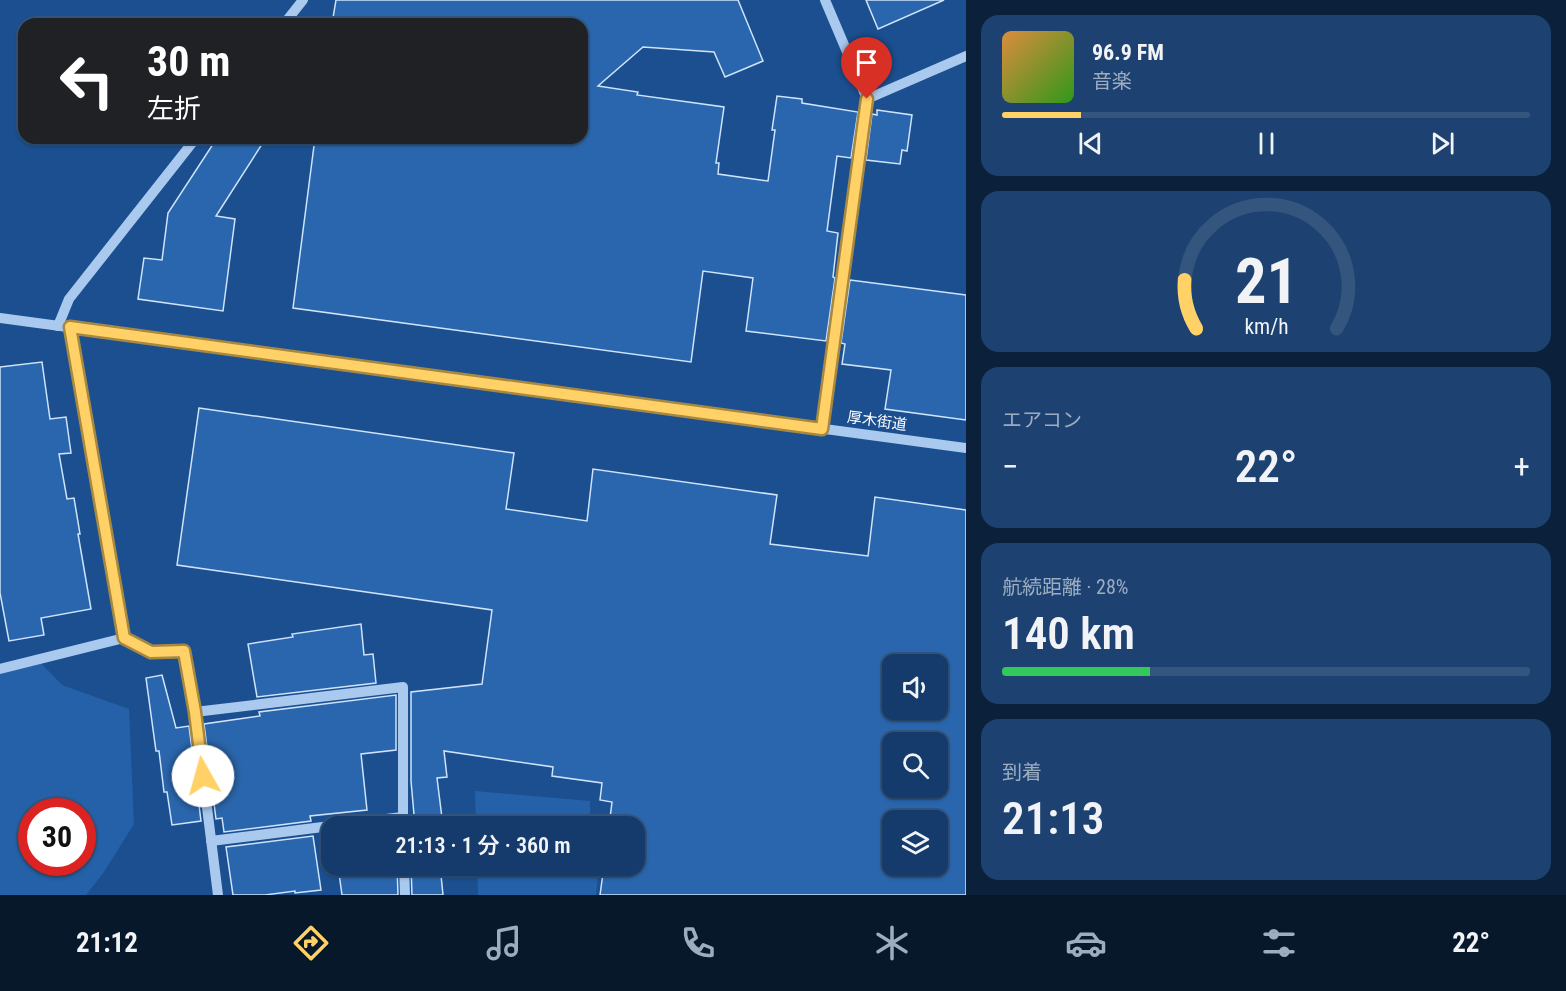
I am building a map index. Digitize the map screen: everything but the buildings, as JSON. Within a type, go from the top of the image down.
[{"type":"street","points":[[289,18],[303,0]]},
{"type":"street","points":[[822,429],[867,99],[825,0]]},
{"type":"street","points":[[867,99],[966,57]]},
{"type":"street","points":[[58,326],[69,299],[191,144]]},
{"type":"street","name":"厚木街道","points":[[0,318],[966,448]]},
{"type":"street","points":[[70,327],[124,638]]},
{"type":"street","points":[[0,669],[124,638],[151,652],[184,651],[195,712],[218,895]]},
{"type":"street","points":[[195,712],[403,687],[403,816]]},
{"type":"street","points":[[211,841],[321,830]]},
{"type":"street","points":[[404,876],[405,895]]},
{"type":"shaded area","points":[[36,658],[62,685],[129,709],[134,824],[104,872],[86,895],[0,895],[0,664]]},
{"type":"shaded area","points":[[475,791],[590,801],[590,815],[597,816],[476,816]]},
{"type":"shaded area","points":[[477,876],[598,876],[596,895],[478,895]]},
{"type":"route","points":[[203,776],[184,651],[151,652],[124,638],[70,327],[822,429],[867,99]]}]
